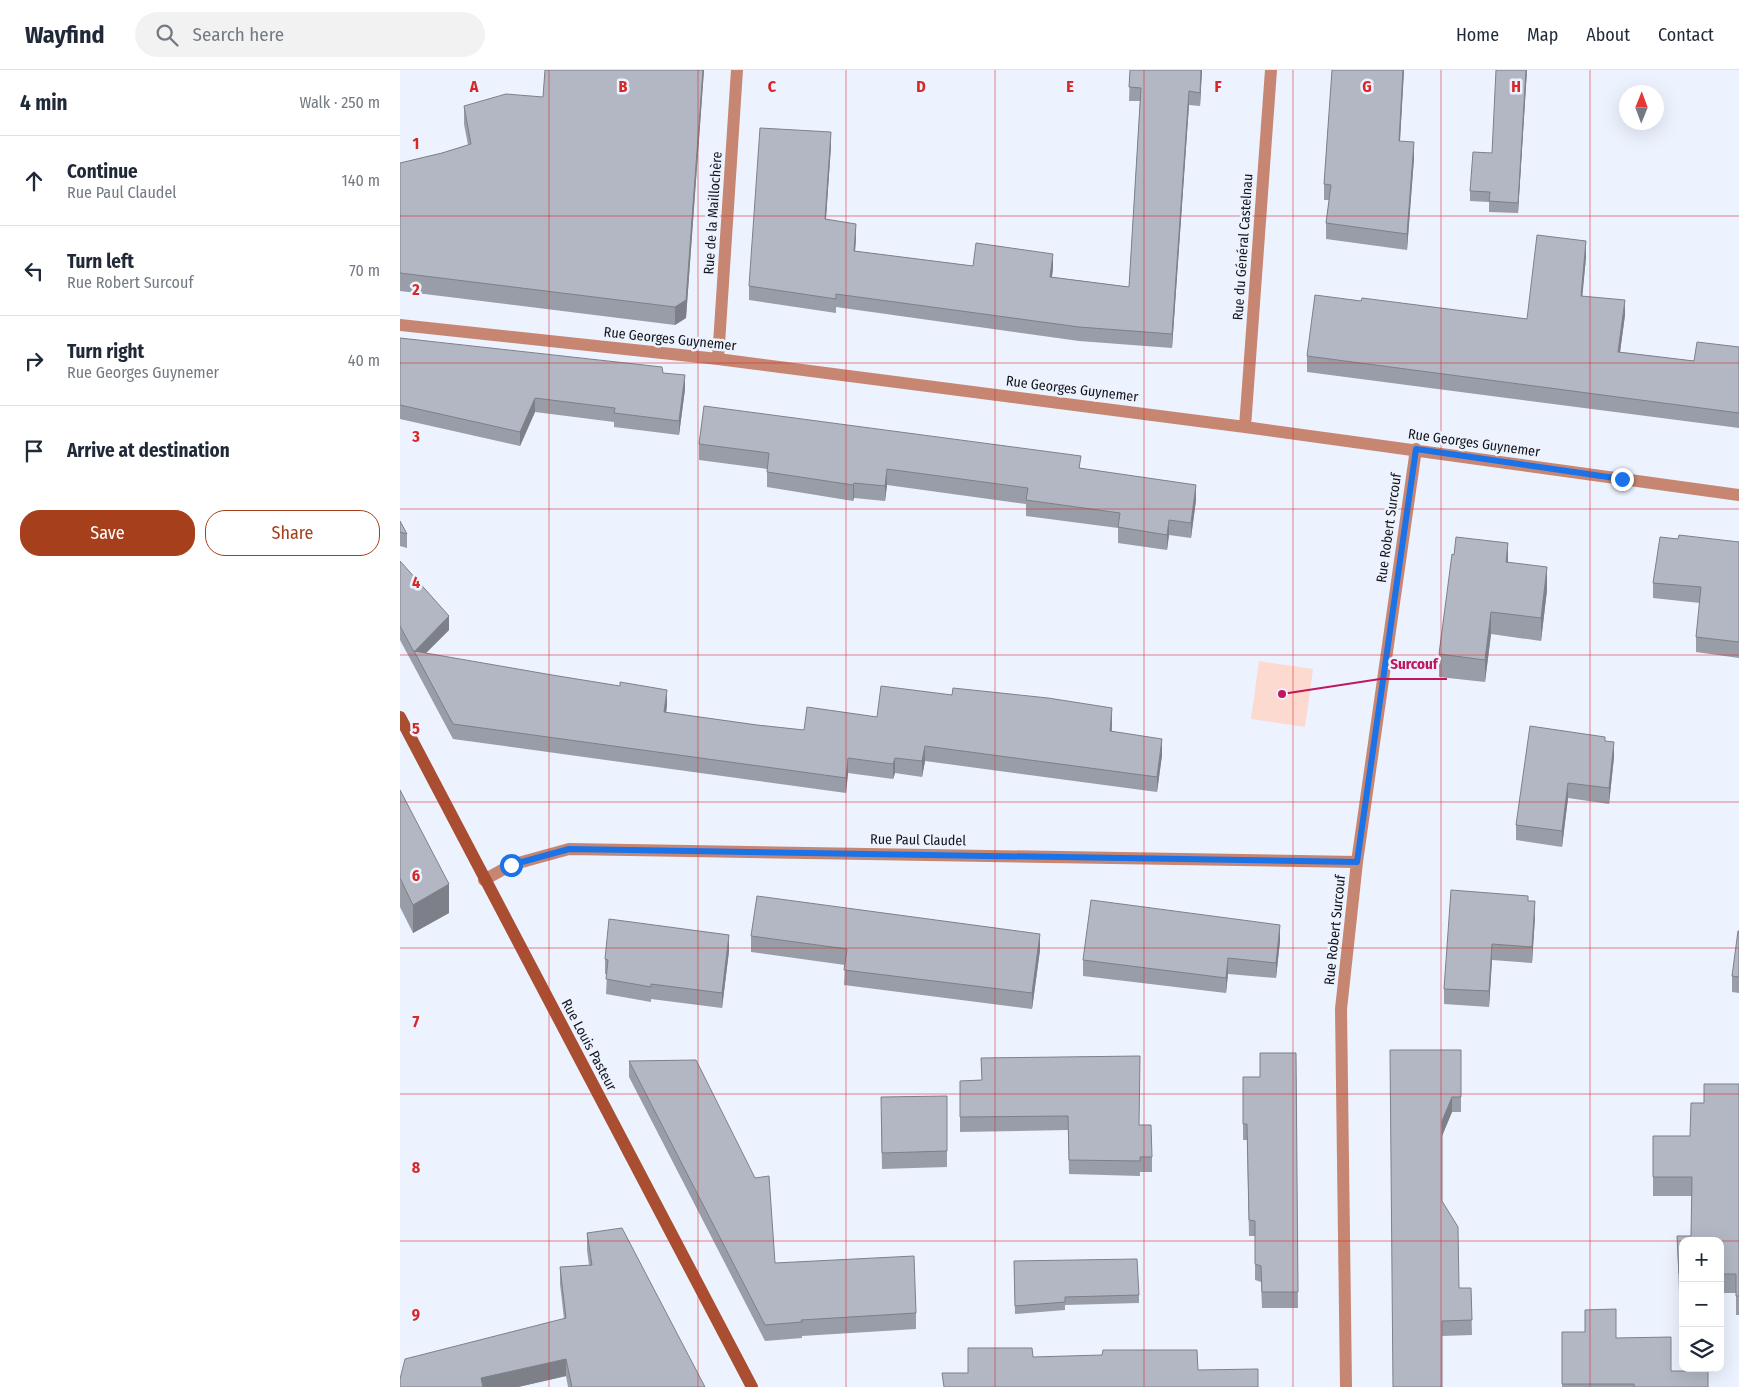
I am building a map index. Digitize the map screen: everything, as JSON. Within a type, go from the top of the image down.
[{"type":"main road","name":"Rue Louis Pasteur","points":[[400,717],[752,1387]]},
{"type":"street","name":"Rue de la Maillochère","points":[[718,359],[737,70]]},
{"type":"street","name":"Rue du Général Castelnau","points":[[1245,427],[1271,70]]},
{"type":"street","name":"Rue Georges Guynemer","points":[[400,325],[718,359],[1416,449],[1739,495]]},
{"type":"street","name":"Rue Robert Surcouf","points":[[1346,1387],[1342,1009],[1357,862],[1416,449]]},
{"type":"street","name":"Rue Paul Claudel","points":[[484,880],[511,865],[569,849],[1357,862]]},
{"type":"shaded area","points":[[1259,661],[1313,669],[1305,727],[1251,719]]},
{"type":"building","points":[[545,70],[703,70],[686,300],[675,307],[400,273],[400,163],[471,144],[464,106],[506,94],[543,97]]},
{"type":"building","points":[[1130,70],[1201,70],[1200,93],[1189,91],[1172,334],[1079,327],[836,294],[836,299],[749,286],[760,128],[831,132],[825,219],[856,224],[854,251],[973,266],[976,243],[1053,254],[1050,277],[1129,287],[1141,88],[1129,87]]},
{"type":"building","points":[[1332,70],[1403,70],[1399,141],[1414,142],[1407,234],[1326,223],[1331,185],[1324,184]]},
{"type":"building","points":[[1496,70],[1526,70],[1518,203],[1489,201],[1490,192],[1470,191],[1473,152],[1492,153]]},
{"type":"building","points":[[1537,235],[1586,241],[1581,296],[1625,300],[1618,352],[1694,361],[1697,342],[1739,347],[1739,413],[1307,356],[1315,295],[1361,301],[1362,298],[1527,319]]},
{"type":"building","points":[[400,338],[662,367],[663,373],[685,375],[679,421],[614,413],[615,408],[535,398],[520,432],[400,405]]},
{"type":"building","points":[[704,406],[1081,456],[1079,468],[1196,485],[1191,523],[1169,520],[1167,535],[1118,527],[1120,513],[1026,500],[1028,488],[887,469],[885,486],[854,483],[853,485],[767,472],[769,453],[699,444]]},
{"type":"building","points":[[400,521],[407,534],[400,532]]},
{"type":"building","points":[[1679,535],[1739,542],[1739,642],[1696,637],[1701,587],[1653,583],[1660,537],[1678,539]]},
{"type":"building","points":[[1456,537],[1508,543],[1506,562],[1547,567],[1541,618],[1491,612],[1485,660],[1439,654],[1452,554],[1454,555]]},
{"type":"building","points":[[400,561],[449,616],[414,652],[400,626]]},
{"type":"building","points":[[414,651],[620,686],[620,682],[667,690],[664,712],[804,730],[807,707],[877,717],[881,686],[952,695],[953,688],[1048,698],[1112,708],[1110,731],[1162,739],[1157,777],[925,746],[922,761],[895,758],[893,764],[848,758],[846,778],[453,724]]},
{"type":"building","points":[[1530,726],[1605,737],[1605,741],[1614,742],[1609,788],[1568,783],[1562,831],[1516,825]]},
{"type":"building","points":[[400,790],[449,884],[413,905],[400,878]]},
{"type":"building","points":[[1451,890],[1528,896],[1528,901],[1535,901],[1532,947],[1492,944],[1489,991],[1444,989]]},
{"type":"building","points":[[757,896],[1040,934],[1032,993],[844,970],[847,949],[751,936]]},
{"type":"building","points":[[1091,900],[1280,925],[1276,963],[1228,958],[1226,978],[1083,960]]},
{"type":"building","points":[[609,919],[729,935],[722,993],[651,984],[651,987],[606,979],[608,960],[605,959]]},
{"type":"building","points":[[1739,931],[1739,977],[1732,976]]},
{"type":"building","points":[[1390,1050],[1461,1050],[1461,1097],[1452,1097],[1442,1121],[1442,1201],[1458,1227],[1459,1288],[1471,1288],[1472,1320],[1442,1321],[1442,1387],[1393,1387]]},
{"type":"building","points":[[1260,1053],[1296,1053],[1298,1292],[1262,1292],[1261,1266],[1255,1264],[1255,1221],[1249,1220],[1247,1124],[1243,1124],[1243,1077],[1260,1077]]},
{"type":"building","points":[[1140,1056],[1139,1125],[1151,1125],[1152,1157],[1140,1157],[1140,1161],[1069,1160],[1068,1116],[960,1117],[960,1081],[982,1080],[981,1058]]},
{"type":"building","points":[[696,1060],[755,1178],[769,1176],[775,1263],[914,1256],[916,1313],[801,1320],[802,1322],[765,1325],[629,1061]]},
{"type":"building","points":[[1704,1084],[1739,1084],[1739,1296],[1736,1296],[1736,1274],[1724,1274],[1724,1237],[1679,1237],[1679,1274],[1677,1236],[1691,1236],[1692,1177],[1653,1177],[1653,1136],[1690,1136],[1691,1103],[1704,1103]]},
{"type":"building","points":[[947,1096],[947,1151],[882,1153],[881,1097]]},
{"type":"building","points":[[622,1228],[705,1387],[572,1387],[566,1359],[481,1378],[483,1387],[400,1387],[405,1359],[566,1318],[560,1267],[592,1265],[587,1233]]},
{"type":"building","points":[[1137,1259],[1139,1295],[1065,1297],[1065,1302],[1015,1306],[1014,1261]]},
{"type":"building","points":[[1616,1309],[1616,1338],[1671,1337],[1671,1371],[1708,1372],[1708,1387],[1634,1387],[1634,1384],[1562,1384],[1562,1332],[1585,1332],[1585,1310]]},
{"type":"building","points":[[968,1348],[1032,1348],[1033,1357],[1102,1355],[1103,1350],[1197,1350],[1198,1370],[1258,1369],[1258,1387],[944,1387],[942,1373],[968,1373]]},
{"type":"place","name":"Surcouf","points":[[1282,694]]},
{"type":"route","points":[[511,865],[569,849],[1357,862],[1416,449],[1622,479]]}]
